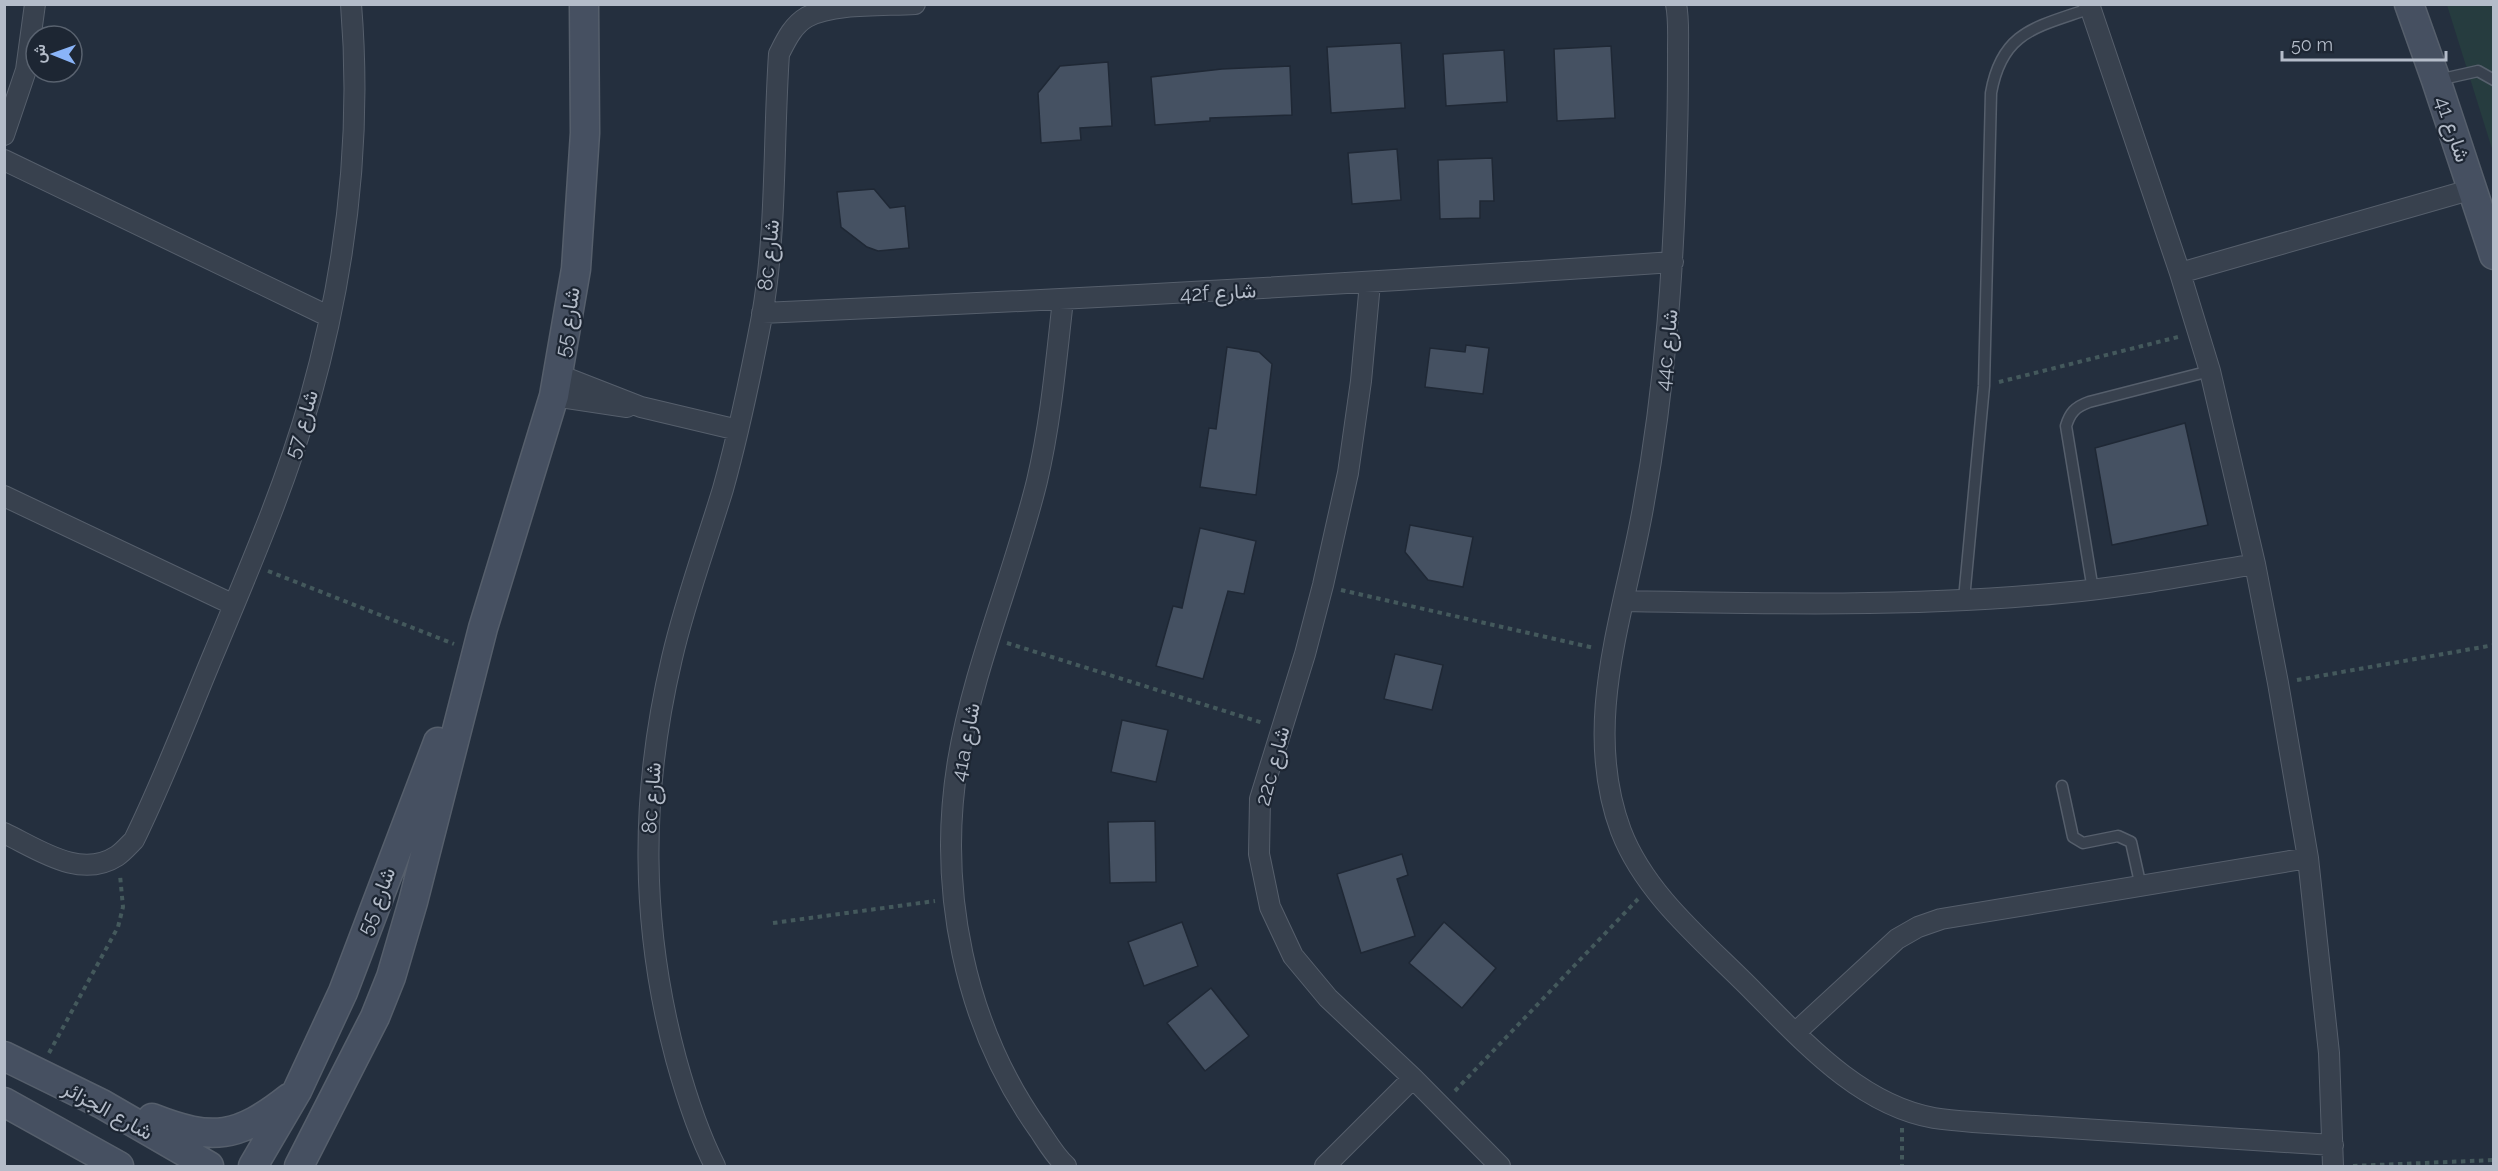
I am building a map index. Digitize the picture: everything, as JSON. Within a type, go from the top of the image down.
[{"type":"street","points":[[4,135],[26,70],[35,4]]},
{"type":"street","name":"شارع 57","points":[[117,856],[134,840],[144,819],[268,522],[310,399],[330,317],[346,229],[354,137],[354,43],[351,4]]},
{"type":"street","name":"شارع 55","points":[[299,1167],[316,1154],[391,977],[413,902],[479,640],[556,386],[576,270],[585,133],[584,4]]},
{"type":"street","name":"8c شارع","points":[[715,1167],[684,1087],[665,1016],[652,937],[647,872],[649,799],[657,726],[672,655],[738,430],[762,313],[772,223],[779,54],[789,33],[806,18],[826,10],[915,4]]},
{"type":"street","name":"44c شارع","points":[[1676,4],[1678,99],[1668,338],[1656,435],[1606,691],[1603,732],[1608,784],[1622,832],[1650,885],[1795,1033],[1835,1068],[1868,1092],[1901,1108],[1932,1118],[1973,1122],[2333,1145]]},
{"type":"street","name":"شارع 41","points":[[2409,4],[2473,189],[2493,255]]},
{"type":"street","points":[[2090,7],[2180,273],[2210,371],[2255,564],[2308,858],[2328,1042],[2333,1167]]},
{"type":"street","points":[[4,160],[330,317]]},
{"type":"street","points":[[2180,273],[2473,189]]},
{"type":"street","name":"42f شارع","points":[[762,313],[1063,300],[1370,283],[1673,261]]},
{"type":"street","name":"22c شارع","points":[[1370,283],[1361,381],[1348,473],[1305,654],[1260,799],[1259,854],[1270,907],[1293,956],[1328,998],[1413,1078],[1500,1167]]},
{"type":"street","name":"41a شارع","points":[[1063,300],[1052,397],[1037,482],[974,690],[958,761],[951,835],[953,899],[967,977],[989,1043],[1021,1105],[1066,1167]]},
{"type":"street","points":[[556,386],[608,406],[641,406],[738,430]]},
{"type":"street","points":[[4,496],[234,605]]},
{"type":"street","points":[[1624,601],[1806,605],[1964,599],[2093,590],[2255,564]]},
{"type":"street","name":"شارع 55","points":[[253,1167],[297,1091],[343,992],[382,885],[479,640]]},
{"type":"street","points":[[4,833],[73,865],[96,865],[117,856]]},
{"type":"street","points":[[1795,1033],[1879,954],[1897,939],[1918,927],[1941,920],[2308,858]]},
{"type":"street","name":"شارع الجزائر","points":[[4,1056],[102,1104],[209,1167]]},
{"type":"street","points":[[1325,1167],[1413,1078]]},
{"type":"street","points":[[102,1104],[184,1131],[215,1134],[246,1127],[264,1117],[297,1091]]},
{"type":"street","points":[[4,1102],[119,1167]]},
{"type":"street","points":[[63,1136],[82,1167]]},
{"type":"lane","points":[[1964,599],[1984,386],[1991,93],[1995,71],[2005,52],[2020,37],[2038,26],[2090,7]]},
{"type":"lane","points":[[2436,80],[2478,71],[2493,80]]},
{"type":"lane","points":[[2093,590],[2066,426],[2069,415],[2078,406],[2089,402],[2210,371]]},
{"type":"lane","points":[[2062,786],[2073,837],[2083,843],[2118,836],[2131,842],[2141,886]]},
{"type":"path","points":[[1984,386],[2198,332]]},
{"type":"path","points":[[251,564],[479,640]]},
{"type":"path","points":[[1323,585],[1613,652]]},
{"type":"path","points":[[990,638],[1281,729]]},
{"type":"path","points":[[2278,683],[2493,645]]},
{"type":"path","points":[[38,1073],[118,927],[124,894],[117,856]]},
{"type":"path","points":[[1440,1106],[1650,885]]},
{"type":"path","points":[[773,923],[953,899]]},
{"type":"path","points":[[1901,1108],[1902,1167]]},
{"type":"path","points":[[2350,1166],[2493,1160]]},
{"type":"green space","points":[[2447,5],[2493,5],[2493,152]]},
{"type":"building","points":[[1401,43],[1405,108],[1331,113],[1327,47]]},
{"type":"building","points":[[1611,46],[1615,118],[1557,121],[1554,49]]},
{"type":"building","points":[[1504,50],[1507,102],[1446,106],[1443,54]]},
{"type":"building","points":[[1108,62],[1112,126],[1080,128],[1081,140],[1041,143],[1038,93],[1060,66]]},
{"type":"building","points":[[1290,66],[1292,115],[1210,118],[1210,121],[1155,125],[1151,77],[1222,69]]},
{"type":"building","points":[[1397,149],[1401,200],[1352,204],[1348,153]]},
{"type":"building","points":[[1492,158],[1494,201],[1480,201],[1480,218],[1440,219],[1438,160]]},
{"type":"building","points":[[874,189],[890,208],[905,206],[909,248],[878,251],[867,247],[841,227],[837,192]]},
{"type":"building","points":[[1466,345],[1489,348],[1483,394],[1425,387],[1430,348],[1465,352]]},
{"type":"building","points":[[1227,347],[1259,352],[1272,364],[1256,495],[1200,487],[1209,428],[1216,429]]},
{"type":"building","points":[[2185,423],[2208,525],[2112,545],[2095,448]]},
{"type":"building","points":[[1410,525],[1473,537],[1463,587],[1428,580],[1405,552]]},
{"type":"building","points":[[1200,528],[1256,541],[1244,594],[1228,591],[1203,679],[1156,666],[1173,606],[1182,608]]},
{"type":"building","points":[[1395,654],[1443,665],[1432,710],[1384,699]]},
{"type":"building","points":[[1122,720],[1168,730],[1156,782],[1111,772]]},
{"type":"building","points":[[1155,821],[1156,882],[1110,883],[1108,822]]},
{"type":"building","points":[[1402,854],[1408,875],[1397,879],[1415,936],[1361,953],[1337,874]]},
{"type":"building","points":[[1182,922],[1198,966],[1144,986],[1128,942]]},
{"type":"building","points":[[1444,922],[1496,968],[1462,1008],[1409,963]]},
{"type":"building","points":[[1211,988],[1249,1036],[1205,1071],[1167,1023]]}]
